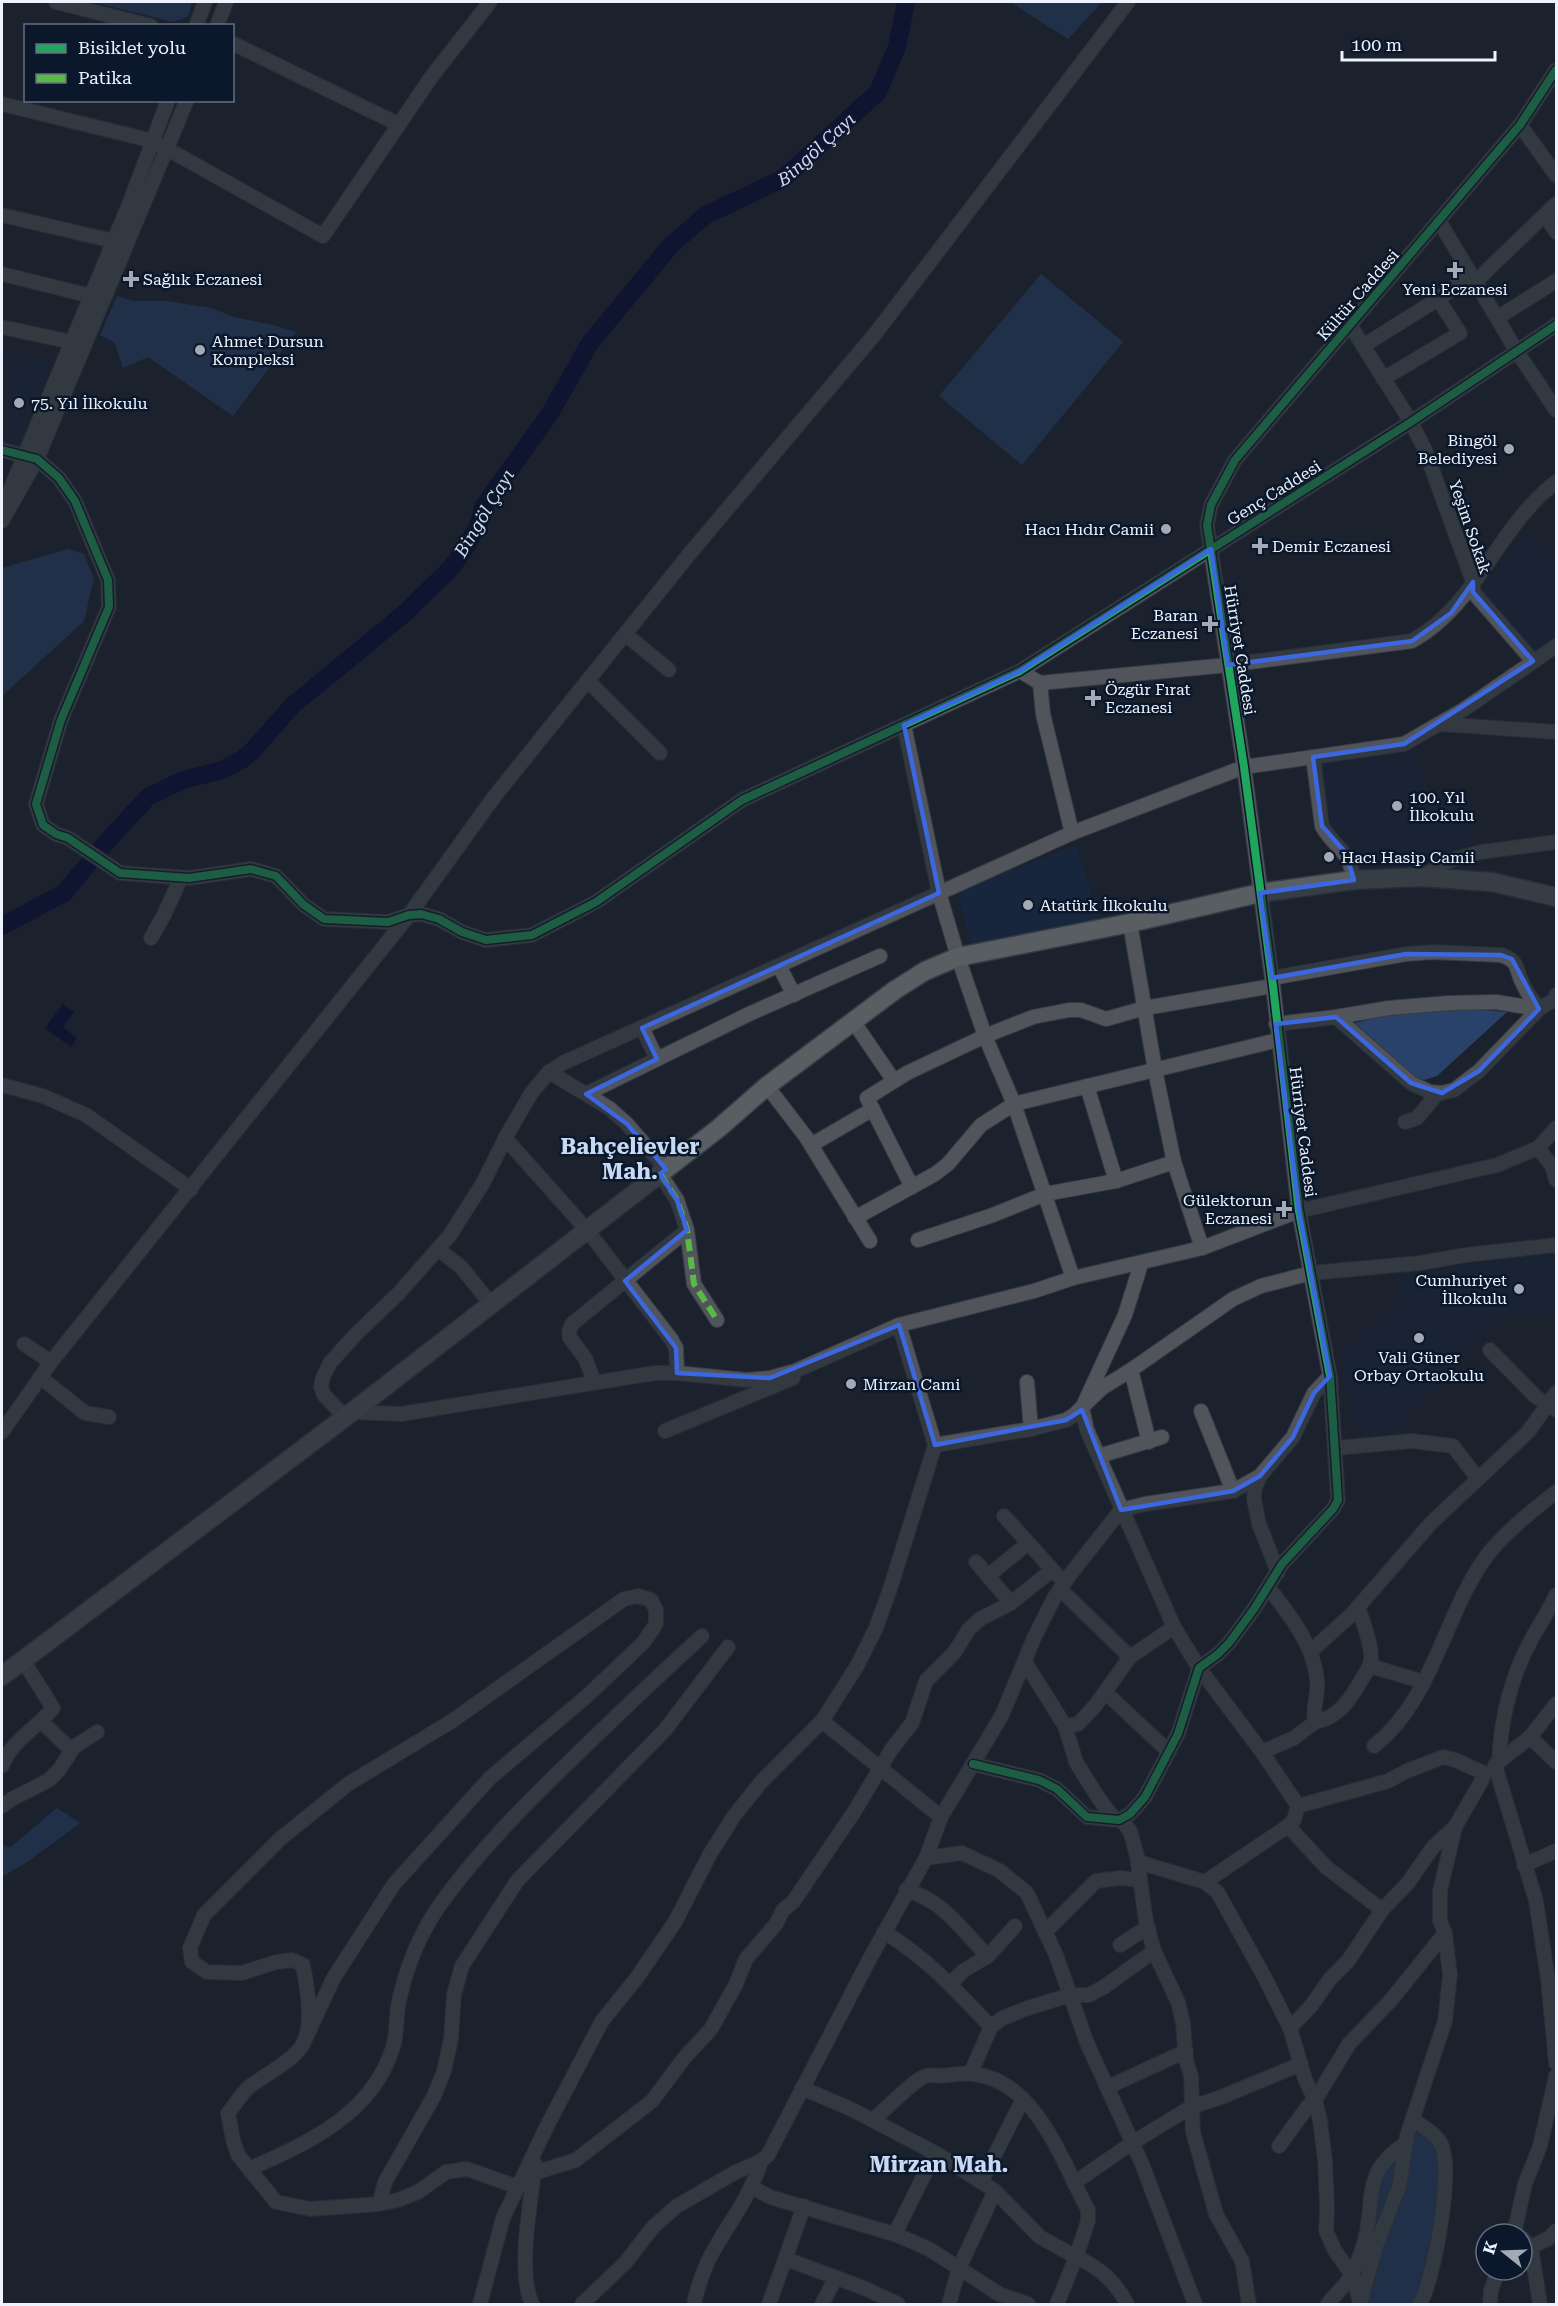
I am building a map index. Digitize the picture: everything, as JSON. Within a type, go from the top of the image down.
[{"type":"main road","points":[[2,1676],[21,1659],[349,1414],[663,1172],[719,1128],[766,1086],[925,971],[958,957],[1130,923],[1260,893],[1354,880],[1420,877],[1492,882],[1557,897]]},
{"type":"street","points":[[56,2],[143,24]]},
{"type":"street","points":[[197,24],[206,2]]},
{"type":"street","points":[[219,24],[226,2]]},
{"type":"street","points":[[2,104],[153,141],[323,236],[398,124],[490,2]]},
{"type":"street","points":[[2,1432],[51,1362],[409,915],[494,797],[625,634],[875,334],[1128,2]]},
{"type":"street","points":[[234,44],[398,124]]},
{"type":"street","name":"Kültür Caddesi","points":[[1211,549],[1207,525],[1211,505],[1235,460],[1520,125],[1557,70]]},
{"type":"street","points":[[2,510],[31,457],[71,342],[114,241],[167,102]]},
{"type":"street","points":[[2,521],[88,342],[186,102]]},
{"type":"street","points":[[1520,125],[1557,175]]},
{"type":"street","points":[[1363,346],[1473,279],[1557,204]]},
{"type":"street","points":[[2,215],[128,244]]},
{"type":"street","points":[[1545,215],[1557,232]]},
{"type":"street","points":[[1439,221],[1516,350],[1557,410]]},
{"type":"street","points":[[2,274],[91,296]]},
{"type":"street","points":[[1497,318],[1557,281]]},
{"type":"street","points":[[1383,379],[1460,333],[1438,299]]},
{"type":"street","name":"Yeşim Sokak","points":[[1350,325],[1411,422],[1425,450],[1473,582],[1473,592],[1533,661]]},
{"type":"street","name":"Genç Caddesi","points":[[409,915],[422,914],[439,919],[462,932],[486,940],[532,935],[596,902],[742,800],[1020,671],[1411,422],[1516,350],[1557,325]]},
{"type":"street","points":[[2,327],[71,342],[88,342]]},
{"type":"street","points":[[2,450],[31,457],[59,478],[75,501],[108,580],[110,607],[61,720],[36,804],[43,825],[56,834],[69,838],[120,873],[181,878],[251,869],[276,876],[304,905],[324,919],[388,922],[409,915]]},
{"type":"street","points":[[1020,671],[1040,683],[1228,665],[1412,641],[1451,613],[1525,513],[1557,482]]},
{"type":"street","name":"Hürriyet Caddesi","points":[[1199,1668],[1218,1654],[1229,1642],[1254,1610],[1290,1554],[1333,1509],[1338,1500],[1330,1376],[1299,1211],[1244,767],[1211,549]]},
{"type":"street","points":[[625,634],[669,670]]},
{"type":"street","points":[[1557,646],[1463,710],[1404,744],[1244,767],[1072,833],[563,1063],[549,1072],[532,1092],[505,1138],[483,1183],[450,1235],[330,1363],[321,1387],[324,1395],[349,1414],[401,1414],[655,1373],[757,1380],[770,1378],[808,1365],[899,1325],[1034,1291],[1073,1278],[1202,1248],[1299,1211],[1497,1165],[1538,1148],[1557,1128]]},
{"type":"street","points":[[588,681],[660,753]]},
{"type":"street","points":[[1040,683],[1042,714],[1063,789],[1072,833]]},
{"type":"street","points":[[1439,724],[1557,732]]},
{"type":"street","points":[[904,725],[939,893],[958,957],[985,1036],[1014,1104],[1073,1278]]},
{"type":"street","points":[[1313,757],[1322,826],[1346,853],[1354,880]]},
{"type":"street","points":[[1420,877],[1451,860],[1481,852],[1557,842]]},
{"type":"street","points":[[151,938],[181,878]]},
{"type":"street","points":[[1130,923],[1155,1070],[1174,1162],[1202,1248]]},
{"type":"street","points":[[912,1187],[867,1098],[894,1081],[985,1036],[1033,1017],[1082,1010],[1106,1019],[1144,1008],[1406,954],[1432,952],[1502,955],[1512,958],[1522,983],[1539,1009]]},
{"type":"street","points":[[586,1094],[749,1014],[880,956]]},
{"type":"street","points":[[778,966],[795,995]]},
{"type":"street","points":[[1336,1017],[1412,1083],[1430,1092],[1438,1093],[1454,1090],[1479,1071],[1539,1009],[1554,1000],[1557,995]]},
{"type":"street","points":[[1276,1024],[1389,1008],[1449,1003],[1496,1002],[1539,1009]]},
{"type":"street","points":[[853,1021],[894,1081]]},
{"type":"street","points":[[642,1028],[657,1059]]},
{"type":"street","points":[[855,1218],[912,1187],[948,1164],[981,1125],[1014,1104],[1278,1040]]},
{"type":"street","points":[[549,1072],[609,1108],[627,1124],[663,1172],[677,1200],[687,1230],[694,1284],[717,1320]]},
{"type":"street","points":[[2,1085],[43,1096],[86,1114],[191,1189]]},
{"type":"street","points":[[766,1086],[811,1145],[870,1241]]},
{"type":"street","points":[[1087,1086],[1116,1181]]},
{"type":"street","points":[[1405,1122],[1417,1118],[1438,1093]]},
{"type":"street","points":[[811,1145],[873,1109]]},
{"type":"street","points":[[505,1138],[587,1230],[676,1348],[677,1373]]},
{"type":"street","points":[[1538,1148],[1552,1166],[1557,1180]]},
{"type":"street","points":[[918,1240],[993,1215],[1045,1194],[1116,1181],[1174,1162]]},
{"type":"street","points":[[594,1382],[585,1358],[570,1338],[570,1327],[574,1321],[687,1230]]},
{"type":"street","points":[[935,1445],[1031,1429],[1066,1420],[1102,1388],[1233,1299],[1261,1286],[1311,1273],[1420,1263],[1466,1255],[1557,1245]]},
{"type":"street","points":[[438,1249],[472,1278],[492,1304]]},
{"type":"street","points":[[1141,1264],[1125,1315],[1082,1408],[1087,1430],[1174,1627],[1199,1668],[1262,1752],[1298,1806],[1294,1820],[1288,1826],[1205,1881]]},
{"type":"street","points":[[480,2304],[503,2218],[537,2146],[602,2021],[636,1979],[675,1922],[710,1854],[734,1816],[762,1780],[822,1721],[857,1666],[876,1628],[935,1445],[899,1325]]},
{"type":"street","points":[[24,1344],[51,1362]]},
{"type":"street","points":[[1490,1350],[1509,1371],[1551,1407]]},
{"type":"street","points":[[664,1431],[790,1381],[808,1365]]},
{"type":"street","points":[[1131,1370],[1149,1442]]},
{"type":"street","points":[[1278,1572],[1259,1524],[1255,1487],[1260,1476],[1293,1437],[1314,1393],[1330,1376]]},
{"type":"street","points":[[40,1377],[85,1413],[109,1417]]},
{"type":"street","points":[[1027,1382],[1031,1429]]},
{"type":"street","points":[[1310,1652],[1358,1607],[1432,1522],[1528,1432],[1551,1407],[1557,1393]]},
{"type":"street","points":[[1201,1411],[1233,1491]]},
{"type":"street","points":[[1099,1456],[1162,1437]]},
{"type":"street","points":[[1336,1448],[1412,1441],[1453,1446],[1478,1479]]},
{"type":"street","points":[[582,2304],[626,2262],[653,2227],[677,2206],[734,2173],[761,2161],[768,2155],[906,1890],[926,1858],[941,1817],[1002,1715],[1034,1638],[1062,1586],[1121,1510],[1145,1504],[1233,1491],[1260,1476]]},
{"type":"street","points":[[1374,1746],[1402,1718],[1424,1682],[1463,1596],[1484,1560],[1530,1513],[1557,1492]]},
{"type":"street","points":[[1004,1516],[1052,1570],[1062,1586],[1130,1657]]},
{"type":"street","points":[[988,1576],[1028,1543]]},
{"type":"street","points":[[976,1562],[1011,1603]]},
{"type":"street","points":[[534,2172],[576,2160],[652,2101],[685,2057],[711,2029],[736,1984],[746,1959],[756,1944],[776,1924],[783,1910],[793,1902],[881,1770],[891,1750],[912,1723],[926,1681],[954,1653],[969,1629],[980,1619],[1011,1603],[1052,1570]]},
{"type":"street","points":[[1268,1587],[1294,1621],[1310,1652],[1317,1679],[1313,1708],[1315,1722]]},
{"type":"street","points":[[1557,1595],[1531,1639],[1513,1684],[1493,1766],[1536,1901],[1552,1978],[1557,2063]]},
{"type":"street","points":[[303,2044],[309,2019],[303,1965],[292,1960],[276,1962],[242,1973],[207,1972],[192,1962],[190,1948],[204,1915],[280,1839],[348,1784],[452,1721],[624,1599],[638,1596],[651,1600],[656,1610],[657,1624],[643,1643],[586,1696],[490,1778],[394,1884],[333,1979],[303,2044],[291,2056],[246,2089],[228,2113],[238,2155],[276,2202],[310,2209],[379,2204],[418,2192],[446,2172],[467,2169],[518,2187]]},
{"type":"street","points":[[1262,1752],[1294,1738],[1315,1722],[1323,1721],[1350,1700],[1370,1666],[1371,1656],[1358,1607]]},
{"type":"street","points":[[1065,1726],[1078,1724],[1130,1657],[1174,1627]]},
{"type":"street","points":[[249,2169],[298,2147],[331,2128],[365,2097],[384,2069],[393,2046],[407,1971],[417,1946],[441,1904],[477,1857],[525,1805],[702,1636]]},
{"type":"street","points":[[379,2204],[385,2182],[434,2096],[444,2072],[451,2039],[454,1994],[462,1966],[517,1881],[664,1730],[728,1647]]},
{"type":"street","points":[[2,1766],[11,1747],[42,1722],[52,1708],[21,1659]]},
{"type":"street","points":[[1024,1662],[1065,1726],[1076,1762],[1113,1816],[1130,1831],[1154,1951],[1178,2002],[1183,2023],[1191,2076],[1193,2132],[1216,2214],[1242,2261],[1249,2304]]},
{"type":"street","points":[[1370,1666],[1424,1682]]},
{"type":"street","points":[[973,1764],[1011,1771],[1039,1780],[1057,1789],[1087,1817],[1119,1820],[1130,1815],[1145,1797],[1169,1752],[1178,1734],[1199,1668]]},
{"type":"street","points":[[1105,1692],[1169,1752]]},
{"type":"street","points":[[1290,2028],[1311,2006],[1330,1979],[1348,1961],[1382,1910],[1408,1882],[1433,1848],[1455,1827],[1482,1780],[1493,1766],[1530,1737],[1557,1704]]},
{"type":"street","points":[[822,1721],[941,1817]]},
{"type":"street","points":[[42,1722],[71,1750]]},
{"type":"street","points":[[2,1806],[12,1798],[49,1780],[59,1770],[71,1750],[97,1732]]},
{"type":"street","points":[[1530,1737],[1557,1762]]},
{"type":"street","points":[[1298,1806],[1388,1781],[1443,1757],[1493,1766]]},
{"type":"street","points":[[1288,1826],[1326,1867],[1382,1910]]},
{"type":"street","points":[[1360,2304],[1376,2246],[1399,2187],[1405,2144],[1445,2021],[1450,1975],[1445,1933],[1440,1921],[1440,1891],[1455,1827]]},
{"type":"street","points":[[1524,1865],[1557,1851]]},
{"type":"street","points":[[926,1858],[962,1853],[988,1864],[1027,1893],[1045,1932],[1087,2043],[1132,2143],[1195,2304]]},
{"type":"street","points":[[1138,1862],[1205,1881],[1218,1893],[1227,1906],[1290,2028],[1301,2064],[1316,2100],[1320,2120],[1328,2208],[1326,2231],[1335,2251],[1352,2275],[1359,2292],[1360,2304]]},
{"type":"street","points":[[1045,1932],[1096,1881],[1120,1878],[1140,1880]]},
{"type":"street","points":[[906,1890],[924,1895],[943,1908],[988,1956]]},
{"type":"street","points":[[950,1984],[963,1971],[988,1956],[1015,1926]]},
{"type":"street","points":[[1120,1945],[1148,1927]]},
{"type":"street","points":[[884,1932],[911,1948],[991,2027]]},
{"type":"street","points":[[1279,2146],[1309,2105],[1316,2100],[1349,2044],[1391,2000],[1445,1933]]},
{"type":"street","points":[[970,2072],[991,2027],[1001,2019],[1024,2009],[1070,1995],[1089,1995],[1154,1951]]},
{"type":"street","points":[[1108,2087],[1186,2051]]},
{"type":"street","points":[[1074,2183],[1132,2143],[1191,2107],[1219,2098],[1301,2064]]},
{"type":"street","points":[[873,2121],[907,2089],[926,2076],[946,2076],[970,2072],[1016,2092],[1047,2127],[1088,2210],[1088,2221],[1058,2304]]},
{"type":"street","points":[[1521,2222],[1525,2184],[1540,2146],[1557,2076]]},
{"type":"street","points":[[802,2088],[935,2153],[995,2191],[1040,2237],[1108,2276],[1119,2289],[1127,2304]]},
{"type":"street","points":[[981,2182],[1023,2099]]},
{"type":"street","points":[[1413,2120],[1427,2129],[1440,2143],[1444,2157],[1445,2189],[1441,2220],[1429,2283],[1420,2304]]},
{"type":"street","points":[[1328,2304],[1352,2275],[1366,2235],[1373,2183],[1380,2167],[1390,2153],[1405,2144]]},
{"type":"street","points":[[532,2304],[529,2297],[526,2265],[526,2236],[537,2146]]},
{"type":"street","points":[[895,2234],[935,2153]]},
{"type":"street","points":[[694,2304],[710,2257],[752,2187],[761,2161]]},
{"type":"street","points":[[752,2187],[770,2197],[895,2234],[929,2249],[999,2294],[1028,2304]]},
{"type":"street","points":[[949,2304],[959,2268],[995,2191]]},
{"type":"street","points":[[769,2304],[804,2206]]},
{"type":"street","points":[[1534,2237],[1549,2238],[1557,2231]]},
{"type":"street","points":[[786,2259],[864,2288],[898,2304]]},
{"type":"street","points":[[822,2304],[835,2279]]},
{"type":"street","points":[[1490,2304],[1494,2282]]},
{"type":"street","points":[[1533,2282],[1540,2304]]},
{"type":"highlighted area","points":[[1211,549],[1228,665],[1412,641],[1451,613],[1473,582],[1473,592],[1533,661],[1404,744],[1313,757],[1322,826],[1346,853],[1354,880],[1260,893],[1272,978],[1406,954],[1501,955],[1512,959],[1539,1009],[1479,1071],[1442,1093],[1411,1083],[1336,1017],[1276,1024],[1299,1211],[1330,1376],[1314,1393],[1293,1437],[1260,1476],[1233,1491],[1121,1510],[1082,1410],[1066,1420],[935,1445],[899,1325],[770,1378],[677,1373],[676,1348],[625,1281],[687,1230],[677,1200],[660,1174],[666,1169],[627,1124],[586,1094],[657,1059],[642,1028],[939,893],[904,725],[1020,671]]},
{"type":"shaded area","points":[[92,2],[192,2],[188,16],[174,22]]},
{"type":"shaded area","points":[[1010,2],[1102,2],[1068,39]]},
{"type":"shaded area","points":[[1041,274],[1123,342],[1022,465],[939,396]]},
{"type":"shaded area","name":"Ahmet Dursun Kompleksi","points":[[117,296],[133,301],[167,301],[211,308],[234,317],[296,332],[233,416],[148,357],[123,368],[115,343],[100,335]]},
{"type":"shaded area","name":"75. Yıl İlkokulu","points":[[2,350],[51,362],[19,449],[2,444]]},
{"type":"shaded area","points":[[1528,527],[1556,561],[1556,640],[1540,652],[1532,649],[1483,595],[1483,590]]},
{"type":"shaded area","points":[[68,549],[84,554],[94,578],[84,621],[2,696],[2,568]]},
{"type":"shaded area","name":"100. Yıl İlkokulu","points":[[1413,752],[1432,798],[1463,790],[1476,844],[1357,867],[1346,841],[1328,823],[1320,760]]},
{"type":"shaded area","name":"Atatürk İlkokulu","points":[[1076,845],[1100,920],[973,949],[957,891]]},
{"type":"shaded area","points":[[63,1004],[74,1012],[63,1027],[77,1038],[71,1047],[45,1028]]},
{"type":"shaded area","points":[[1451,1007],[1507,1012],[1437,1076],[1424,1080],[1414,1076],[1355,1023],[1409,1009]]},
{"type":"shaded area","name":"Vali Güner Orbay Ortaokulu","points":[[1556,1251],[1556,1316],[1492,1316],[1493,1326],[1393,1432],[1361,1437],[1344,1379],[1343,1350],[1401,1297],[1398,1275]]},
{"type":"shaded area","points":[[57,1808],[80,1823],[27,1862],[2,1877],[2,1845],[11,1847]]},
{"type":"shaded area","points":[[1415,2129],[1434,2144],[1440,2155],[1431,2251],[1414,2304],[1365,2304]]},
{"type":"shaded area","points":[[1398,2153],[1395,2190],[1361,2289],[1358,2273],[1375,2185]]},
{"type":"waterway","name":"Bingöl Çayı","points":[[2,926],[64,893],[148,797],[183,780],[222,770],[243,759],[293,705],[405,613],[451,568],[479,524],[483,507],[549,415],[590,343],[672,244],[706,215],[784,178],[878,92],[897,47],[906,2]]},
{"type":"marked path","points":[[660,1174],[677,1200],[687,1230],[694,1284],[717,1320]]},
{"type":"cycle path","points":[[973,1764],[1039,1780],[1057,1789],[1087,1817],[1119,1820],[1130,1814],[1145,1797],[1178,1734],[1199,1668],[1229,1643],[1254,1609],[1282,1564],[1333,1509],[1338,1500],[1330,1376],[1299,1211],[1273,986],[1244,767],[1207,525],[1211,505],[1235,460],[1520,125],[1556,70]]},
{"type":"cycle path","points":[[2,450],[37,459],[59,478],[75,501],[108,580],[109,607],[61,720],[36,804],[43,825],[56,834],[68,838],[120,873],[189,878],[251,869],[276,876],[304,905],[324,919],[388,922],[409,915],[421,914],[439,919],[462,932],[486,940],[532,935],[596,902],[742,800],[1020,671],[1411,422],[1556,325]]},
{"type":"place","name":"Yeni Eczanesi","points":[[1455,270]]},
{"type":"place","name":"Sağlık Eczanesi","points":[[131,279]]},
{"type":"place","name":"Ahmet Dursun Kompleksi","points":[[200,350]]},
{"type":"place","name":"75. Yıl İlkokulu","points":[[19,403]]},
{"type":"place","name":"Bingöl Belediyesi","points":[[1509,449]]},
{"type":"place","name":"Hacı Hıdır Camii","points":[[1166,529]]},
{"type":"place","name":"Demir Eczanesi","points":[[1260,546]]},
{"type":"place","name":"Baran Eczanesi","points":[[1210,624]]},
{"type":"place","name":"Özgür Fırat Eczanesi","points":[[1093,698]]},
{"type":"place","name":"100. Yıl İlkokulu","points":[[1397,806]]},
{"type":"place","name":"Hacı Hasip Camii","points":[[1329,857]]},
{"type":"place","name":"Atatürk İlkokulu","points":[[1028,905]]},
{"type":"place","name":"Gülektorun Eczanesi","points":[[1284,1209]]},
{"type":"place","name":"Cumhuriyet İlkokulu","points":[[1519,1289]]},
{"type":"place","name":"Vali Güner Orbay Ortaokulu","points":[[1419,1338]]},
{"type":"place","name":"Mirzan Cami","points":[[851,1384]]},
{"type":"district","name":"Bahçelievler Mah.","points":[[630,1158]]},
{"type":"district","name":"Mirzan Mah.","points":[[939,2164]]}]
